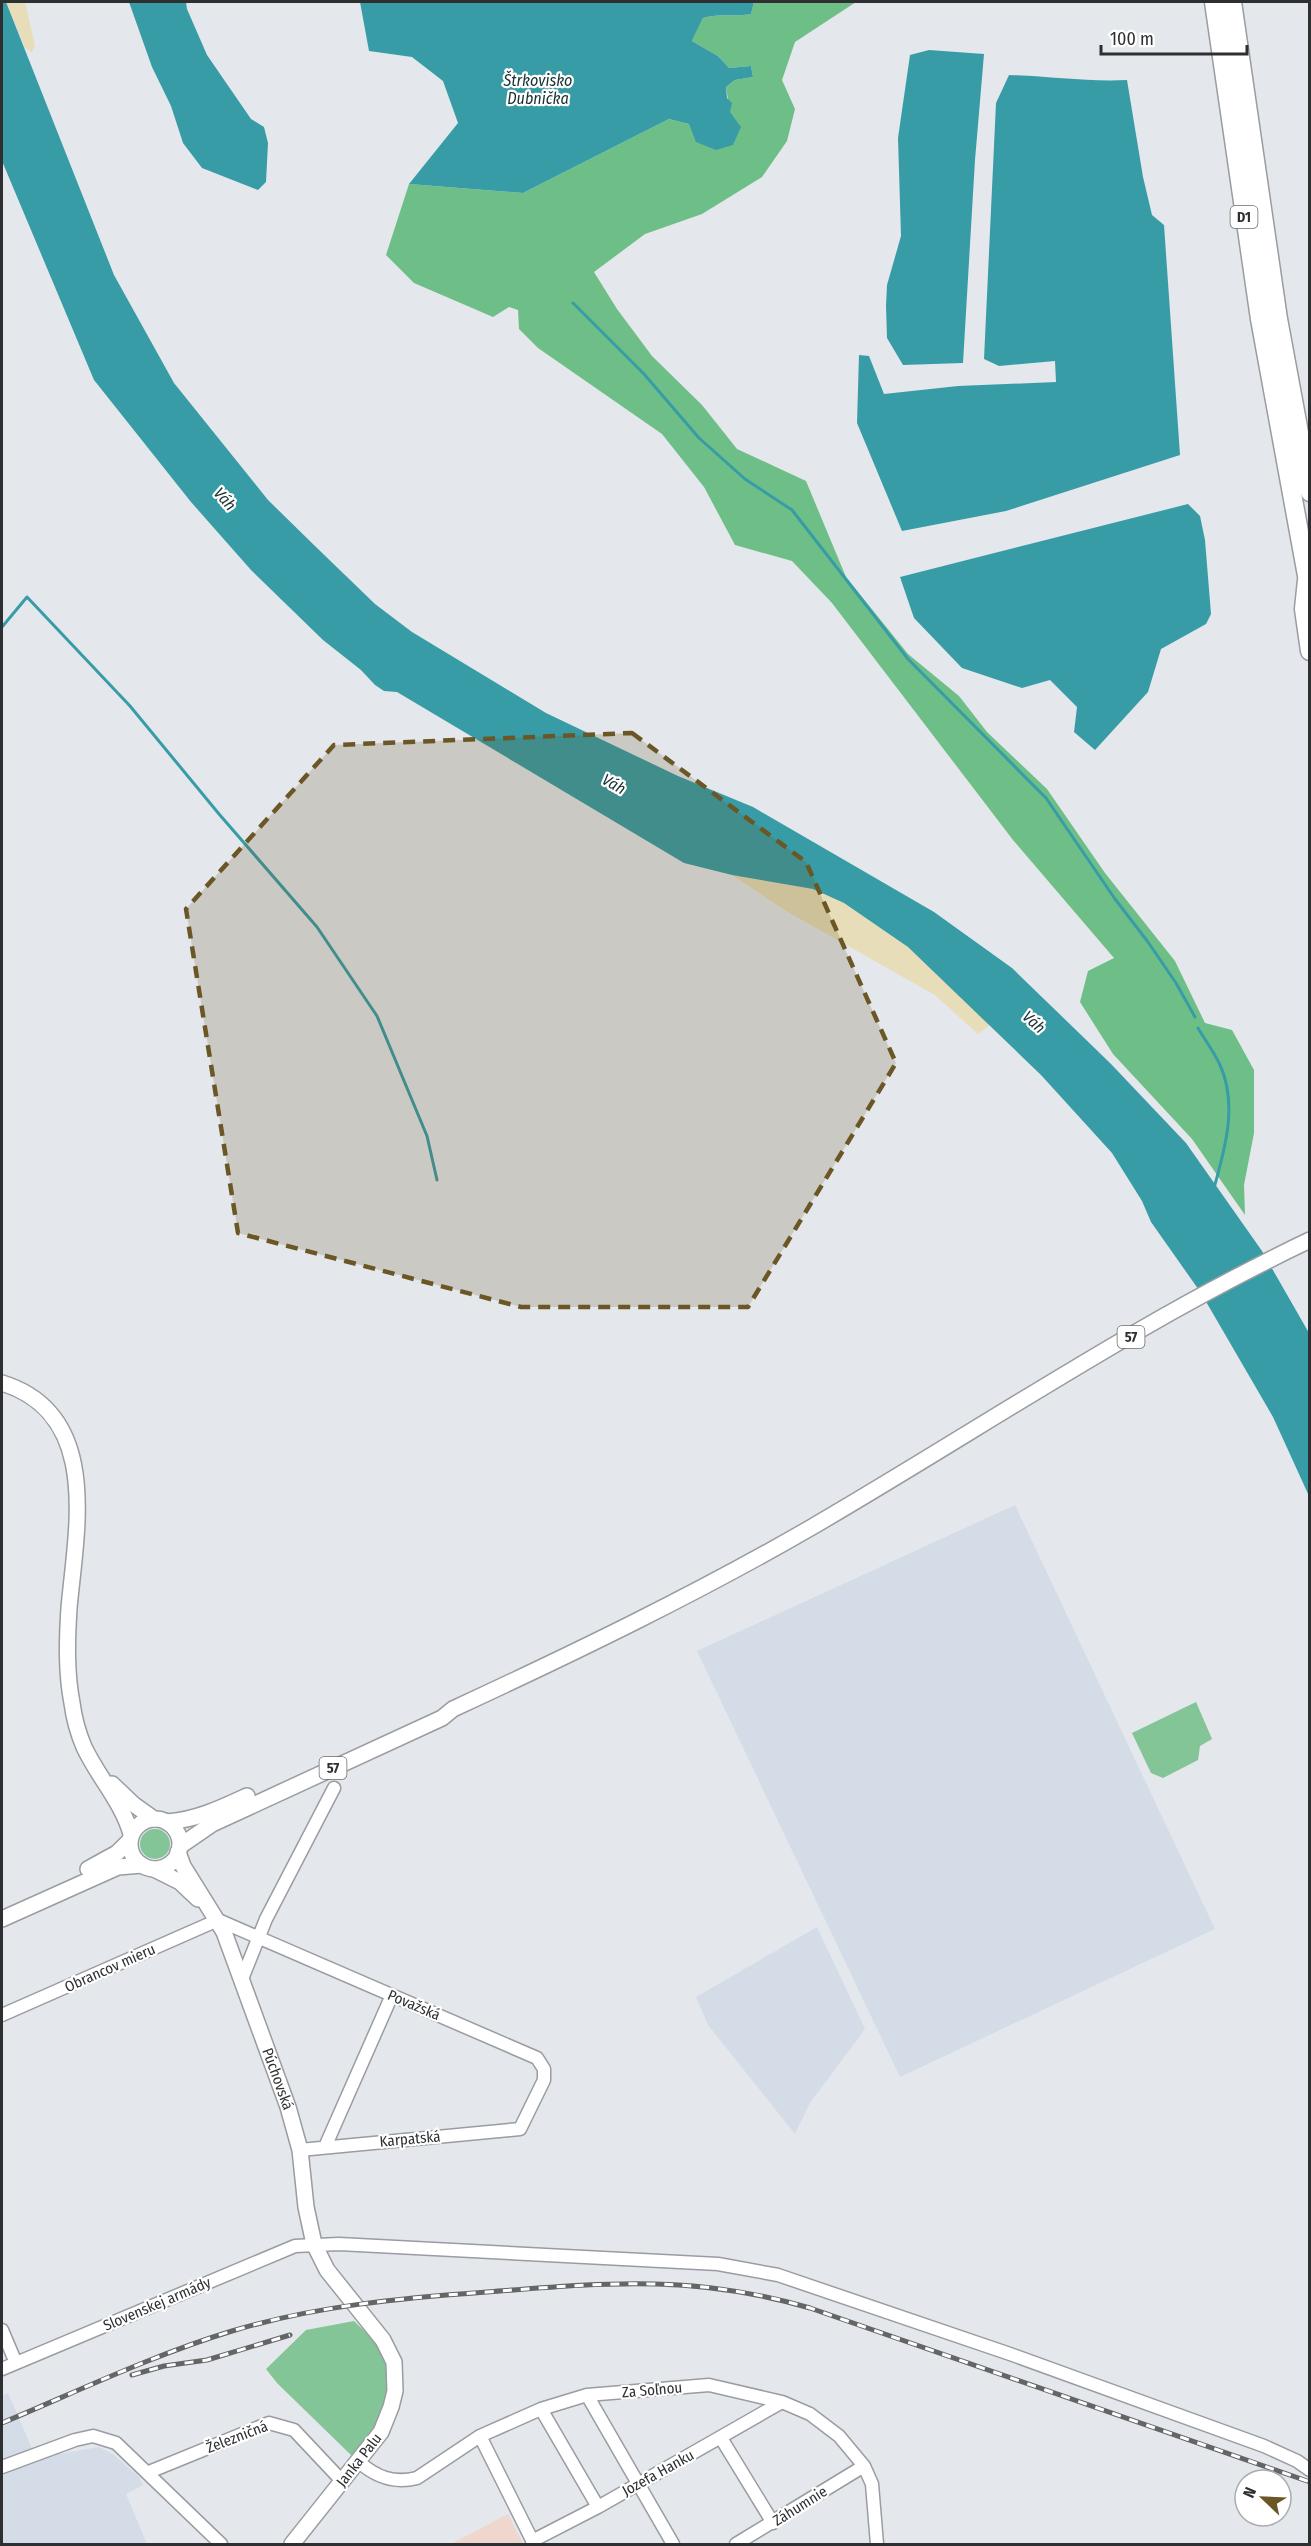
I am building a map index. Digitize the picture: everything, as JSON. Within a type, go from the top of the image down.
[{"type":"highway","name":"D1","points":[[1214,2],[1260,319],[1308,586]]},
{"type":"highway","name":"D1","points":[[1232,2],[1278,319],[1310,492]]},
{"type":"highway","points":[[1308,586],[1304,609],[1310,651]]},
{"type":"main road","name":"57","points":[[2,1919],[118,1867],[148,1867],[172,1862],[179,1849],[212,1824],[442,1718],[453,1709],[622,1628],[744,1564],[810,1528],[1149,1326],[1310,1240]]},
{"type":"main road","points":[[2,1383],[28,1395],[47,1410],[65,1437],[73,1460],[77,1518],[68,1629],[69,1685],[83,1746],[124,1815],[131,1837],[132,1854],[148,1867],[180,1882],[215,1916]]},
{"type":"main road","name":"57","points":[[2,1908],[117,1854],[138,1825],[161,1820],[182,1821],[207,1814],[438,1709],[453,1709]]},
{"type":"main road","points":[[97,1770],[133,1804],[161,1820],[178,1835],[179,1849]]},
{"type":"main road","name":"Púchovská","points":[[179,1849],[183,1866],[215,1916],[242,1979],[288,2107],[300,2150],[306,2207],[314,2244]]},
{"type":"main road","name":"Janka Palu","points":[[292,2544],[381,2432],[388,2418],[394,2391],[394,2362],[383,2340],[327,2270],[314,2244]]},
{"type":"street","points":[[242,1979],[258,1939],[295,1862],[334,1788]]},
{"type":"street","name":"Považská","points":[[215,1916],[258,1939],[537,2058],[544,2069],[544,2080],[520,2129]]},
{"type":"street","name":"Obrancov mieru","points":[[2,2015],[215,1916]]},
{"type":"street","points":[[325,2147],[392,1995]]},
{"type":"street","name":"Karpatská","points":[[300,2150],[520,2129]]},
{"type":"street","name":"Slovenskej armády","points":[[2,2370],[294,2246],[314,2244],[718,2264],[769,2272],[1010,2354],[1252,2442],[1297,2461],[1310,2470]]},
{"type":"street","points":[[2,2330],[16,2363]]},
{"type":"street","name":"Za Soľnou","points":[[359,2462],[376,2475],[386,2479],[417,2478],[480,2436],[541,2409],[587,2395],[709,2385],[782,2402],[810,2414],[839,2436],[864,2466],[872,2484],[877,2544]]},
{"type":"street","points":[[587,2395],[673,2544]]},
{"type":"street","name":"Jozefa Hanku","points":[[533,2543],[782,2402]]},
{"type":"street","points":[[541,2409],[598,2507]]},
{"type":"street","name":"Železničná","points":[[149,2472],[269,2423],[294,2430],[342,2481]]},
{"type":"street","points":[[2,2468],[75,2439],[93,2436],[116,2443],[149,2472],[221,2544]]},
{"type":"street","points":[[480,2436],[533,2543]]},
{"type":"street","points":[[721,2438],[773,2523]]},
{"type":"street","name":"Záhumnie","points":[[736,2544],[864,2466]]},
{"type":"highlighted area","points":[[632,733],[806,862],[896,1063],[748,1307],[521,1307],[238,1233],[186,909],[334,745]]},
{"type":"shaded area","points":[[1015,1505],[1215,1929],[900,2077],[697,1651]]},
{"type":"shaded area","points":[[817,1927],[865,2029],[810,2103],[795,2134],[708,2025],[696,1997]]},
{"type":"shaded area","points":[[8,2393],[36,2458],[99,2447],[113,2454],[139,2477],[143,2485],[126,2494],[147,2544],[2,2544],[2,2396]]},
{"type":"shaded area","points":[[508,2514],[523,2544],[451,2544]]},
{"type":"green space","points":[[754,2],[856,2],[795,42],[782,80],[795,109],[787,141],[762,177],[702,214],[645,234],[594,272],[617,309],[652,356],[702,405],[737,449],[806,481],[846,577],[908,654],[959,696],[987,732],[1047,789],[1105,873],[1175,961],[1205,1023],[1232,1030],[1254,1070],[1254,1133],[1244,1185],[1245,1215],[1192,1139],[1113,1054],[1080,1002],[1088,971],[1114,958],[1013,840],[832,603],[792,561],[735,545],[704,487],[662,434],[538,348],[519,329],[518,310],[509,307],[493,317],[414,283],[386,255],[409,184],[523,193],[669,119],[689,124],[730,112],[726,87],[735,80],[753,77],[751,66],[729,68],[718,56],[692,41],[703,18],[751,14]]},
{"type":"green space","points":[[1196,1702],[1212,1739],[1200,1746],[1198,1760],[1163,1778],[1151,1773],[1132,1733]]},
{"type":"green space","points":[[155,1829],[166,1833],[170,1844],[166,1855],[155,1859],[144,1855],[140,1844],[144,1833]]},
{"type":"green space","points":[[354,2321],[384,2354],[389,2373],[389,2386],[376,2424],[352,2456],[277,2383],[266,2369],[306,2330]]},
{"type":"sand","points":[[6,2],[25,2],[35,46],[32,52],[25,48]]},
{"type":"sand","points":[[732,875],[813,889],[843,902],[908,947],[990,1025],[978,1034],[935,995],[786,911]]},
{"type":"water","name":"Váh","points":[[2,2],[6,2],[114,275],[174,383],[268,500],[375,604],[412,632],[546,713],[678,776],[753,807],[934,912],[1012,968],[1111,1064],[1186,1143],[1262,1251],[1309,1333],[1309,1496],[1273,1417],[1201,1293],[1151,1222],[1142,1201],[1112,1153],[1041,1075],[908,947],[844,903],[813,889],[732,875],[684,863],[397,692],[384,691],[323,640],[251,570],[191,502],[94,380],[2,161]]},
{"type":"water","points":[[129,2],[186,2],[207,55],[251,119],[264,127],[268,143],[266,182],[258,190],[202,168],[183,143],[171,106],[152,67]]},
{"type":"water","name":"Štrkovisko Dubnička","points":[[360,2],[754,2],[751,14],[703,18],[692,41],[718,56],[729,68],[751,66],[753,77],[735,80],[726,87],[727,98],[732,103],[730,112],[741,127],[733,145],[716,150],[696,142],[689,124],[669,119],[523,193],[409,184],[458,123],[443,81],[412,57],[369,51]]},
{"type":"water","points":[[929,50],[984,54],[963,363],[903,365],[887,338],[886,306],[887,285],[901,236],[898,138],[910,55]]},
{"type":"water","points":[[1009,75],[1127,80],[1143,177],[1152,215],[1164,225],[1180,455],[1006,511],[902,531],[857,423],[859,355],[869,356],[884,394],[958,386],[1056,382],[1055,361],[999,366],[984,359],[996,103]]},
{"type":"water","points":[[1188,504],[1200,516],[1205,540],[1211,614],[1206,624],[1161,649],[1148,692],[1095,750],[1074,732],[1077,707],[1050,680],[1022,688],[962,668],[914,618],[900,577]]},
{"type":"waterway","points":[[573,303],[644,374],[699,438],[745,479],[792,510],[908,659],[1046,798],[1176,983],[1195,1017]]},
{"type":"waterway","points":[[2,627],[27,597],[130,706],[219,814],[317,927],[377,1016],[427,1136],[437,1180]]},
{"type":"waterway","points":[[1198,1028],[1220,1065],[1228,1095],[1228,1126],[1214,1188]]},
{"type":"railway","points":[[2,2423],[173,2351],[232,2331],[295,2315],[358,2304],[455,2294],[571,2286],[649,2284],[727,2290],[768,2297],[810,2308],[1310,2482]]},
{"type":"railway","points":[[132,2375],[164,2366],[207,2360],[290,2335]]}]
